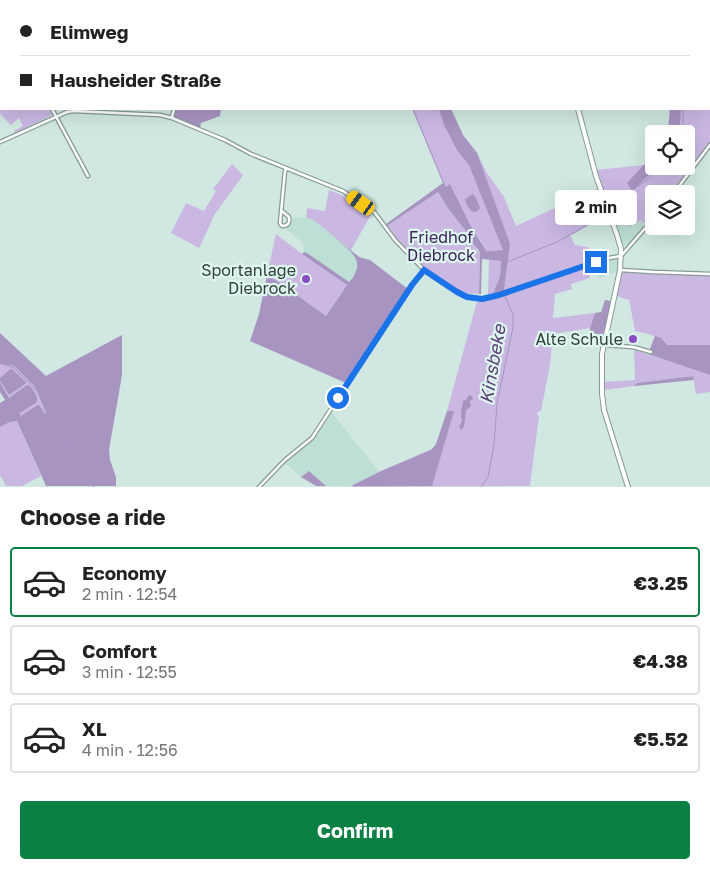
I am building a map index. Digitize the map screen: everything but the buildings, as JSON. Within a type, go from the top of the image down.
[{"type":"main road","points":[[578,110],[596,176],[620,244],[620,270],[604,345],[602,403],[628,486]]},
{"type":"street","points":[[53,110],[88,176]]},
{"type":"street","points":[[172,118],[174,110]]},
{"type":"street","points":[[0,142],[56,116],[74,111],[160,115],[172,118],[225,140],[251,154],[343,192],[378,217],[395,240],[424,270],[446,286],[467,297],[482,299],[507,293],[609,258],[621,256],[645,229]]},
{"type":"street","points":[[680,185],[710,145]]},
{"type":"street","points":[[282,211],[289,217],[290,221],[286,226],[280,224],[286,169]]},
{"type":"street","points":[[259,486],[285,460],[312,438],[412,285],[424,270]]},
{"type":"street","points":[[620,270],[710,274]]},
{"type":"street","points":[[604,345],[633,347],[651,352]]},
{"type":"shaded area","points":[[176,110],[221,110],[220,116],[201,123],[200,128],[173,117]]},
{"type":"shaded area","points":[[439,110],[451,110],[463,135],[477,153],[510,244],[505,292],[493,294],[500,276],[501,261],[482,259],[481,294],[479,294],[479,250],[470,241],[465,230],[438,192],[387,226],[386,224],[443,183],[446,187],[450,184],[469,223],[487,252],[503,250],[469,165],[457,150],[444,125]]},
{"type":"shaded area","points":[[670,110],[681,110],[680,125],[668,125]]},
{"type":"shaded area","points":[[645,164],[645,175],[649,175],[632,191],[627,183]]},
{"type":"shaded area","points":[[473,194],[480,208],[475,212],[471,211],[465,199]]},
{"type":"shaded area","points":[[295,217],[312,219],[364,260],[349,282],[304,252],[303,243],[286,229]]},
{"type":"shaded area","points":[[613,218],[625,221],[641,220],[644,228],[632,242],[624,245]]},
{"type":"shaded area","points":[[335,238],[359,257],[370,260],[408,289],[346,383],[250,341],[259,314],[267,275],[326,316],[347,285],[302,254],[304,252],[307,253],[349,282],[356,272],[357,261],[352,253]]},
{"type":"shaded area","points":[[619,259],[618,271],[599,278],[595,264]]},
{"type":"shaded area","points":[[605,300],[611,301],[603,336],[590,332],[590,328],[595,313],[601,312]]},
{"type":"shaded area","points":[[0,333],[46,376],[122,335],[122,375],[109,450],[110,460],[116,477],[116,486],[46,486],[17,421],[0,427],[0,403],[5,400],[0,392],[0,382],[9,398],[27,385],[30,386],[35,394],[37,402],[20,413],[21,418],[22,415],[38,405],[46,413],[34,386],[14,366],[0,364]]},
{"type":"shaded area","points":[[655,336],[661,338],[667,345],[710,345],[710,375],[648,354]]},
{"type":"shaded area","points":[[10,369],[26,382],[9,395],[0,378]]},
{"type":"shaded area","points":[[693,376],[694,380],[634,386],[637,383]]},
{"type":"shaded area","points":[[471,395],[473,399],[470,401],[471,406],[466,410],[464,427],[461,430],[459,427],[462,421],[463,401]]},
{"type":"shaded area","points":[[331,411],[379,472],[351,486],[326,486],[309,471],[301,477],[284,462],[310,440]]},
{"type":"shaded area","points":[[447,411],[454,411],[432,486],[351,486],[431,450],[436,444]]},
{"type":"shaded area","points":[[309,471],[326,486],[316,486],[301,477]]},
{"type":"green space","points":[[0,110],[50,110],[52,115],[15,133],[14,131],[23,126],[19,118],[11,125],[0,114]]},
{"type":"green space","points":[[412,110],[451,110],[463,135],[477,153],[487,173],[504,197],[516,226],[596,189],[602,188],[596,170],[645,164],[645,175],[686,175],[677,185],[645,185],[645,222],[643,224],[641,220],[629,227],[625,221],[613,218],[614,209],[570,235],[575,245],[588,247],[588,263],[555,275],[555,278],[588,267],[590,278],[571,284],[572,289],[555,294],[553,318],[595,313],[590,328],[553,334],[550,365],[541,411],[537,414],[539,416],[530,486],[352,487],[379,472],[443,444],[452,411],[447,411],[477,301],[482,302],[504,295],[502,290],[503,251],[487,252],[467,221],[448,186],[446,187],[443,183]]},
{"type":"green space","points":[[670,110],[710,110],[710,142],[695,163],[695,125],[668,125]]},
{"type":"green space","points":[[232,164],[243,175],[215,214],[199,248],[171,233],[186,203],[204,211],[216,191],[213,189]]},
{"type":"green space","points":[[329,190],[342,195],[372,213],[351,250],[312,219],[306,218],[307,208],[325,211]]},
{"type":"green space","name":"Friedhof Diebrock","points":[[438,192],[478,250],[480,256],[479,294],[463,293],[431,274],[407,252],[387,226]]},
{"type":"green space","name":"Sportanlage Diebrock","points":[[276,234],[347,285],[326,316],[267,275]]},
{"type":"green space","points":[[489,259],[501,261],[500,276],[493,294],[488,294]]},
{"type":"green space","points":[[624,268],[710,273],[710,345],[667,345],[656,337],[635,331],[629,300],[616,296]]},
{"type":"green space","points":[[634,350],[710,375],[710,392],[696,394],[693,376],[637,383],[634,386],[604,390],[604,382],[635,380]]},
{"type":"green space","points":[[0,364],[14,366],[34,386],[46,413],[45,415],[40,406],[21,419],[20,413],[27,385],[9,398],[0,381],[9,395],[10,369],[0,378]]},
{"type":"green space","points":[[17,421],[41,476],[22,486],[6,486],[0,475],[0,427]]},
{"type":"waterway","points":[[413,110],[446,189],[462,220]]},
{"type":"waterway","name":"Kinsbeke","points":[[448,110],[477,165],[508,244],[502,289],[513,315],[513,327],[497,403],[494,445],[488,477],[481,487]]},
{"type":"waterway","points":[[683,110],[683,125]]},
{"type":"waterway","points":[[611,212],[627,194],[652,175]]},
{"type":"waterway","points":[[507,262],[557,242],[606,215]]},
{"type":"waterway","points":[[467,221],[485,252],[508,251]]},
{"type":"waterway","points":[[0,363],[14,368],[40,394],[94,487]]},
{"type":"place","name":"Sportanlage Diebrock","points":[[306,279]]},
{"type":"place","name":"Alte Schule","points":[[633,339]]},
{"type":"route","points":[[338,398],[412,285],[424,270],[457,292],[467,297],[482,299],[596,262]]}]
